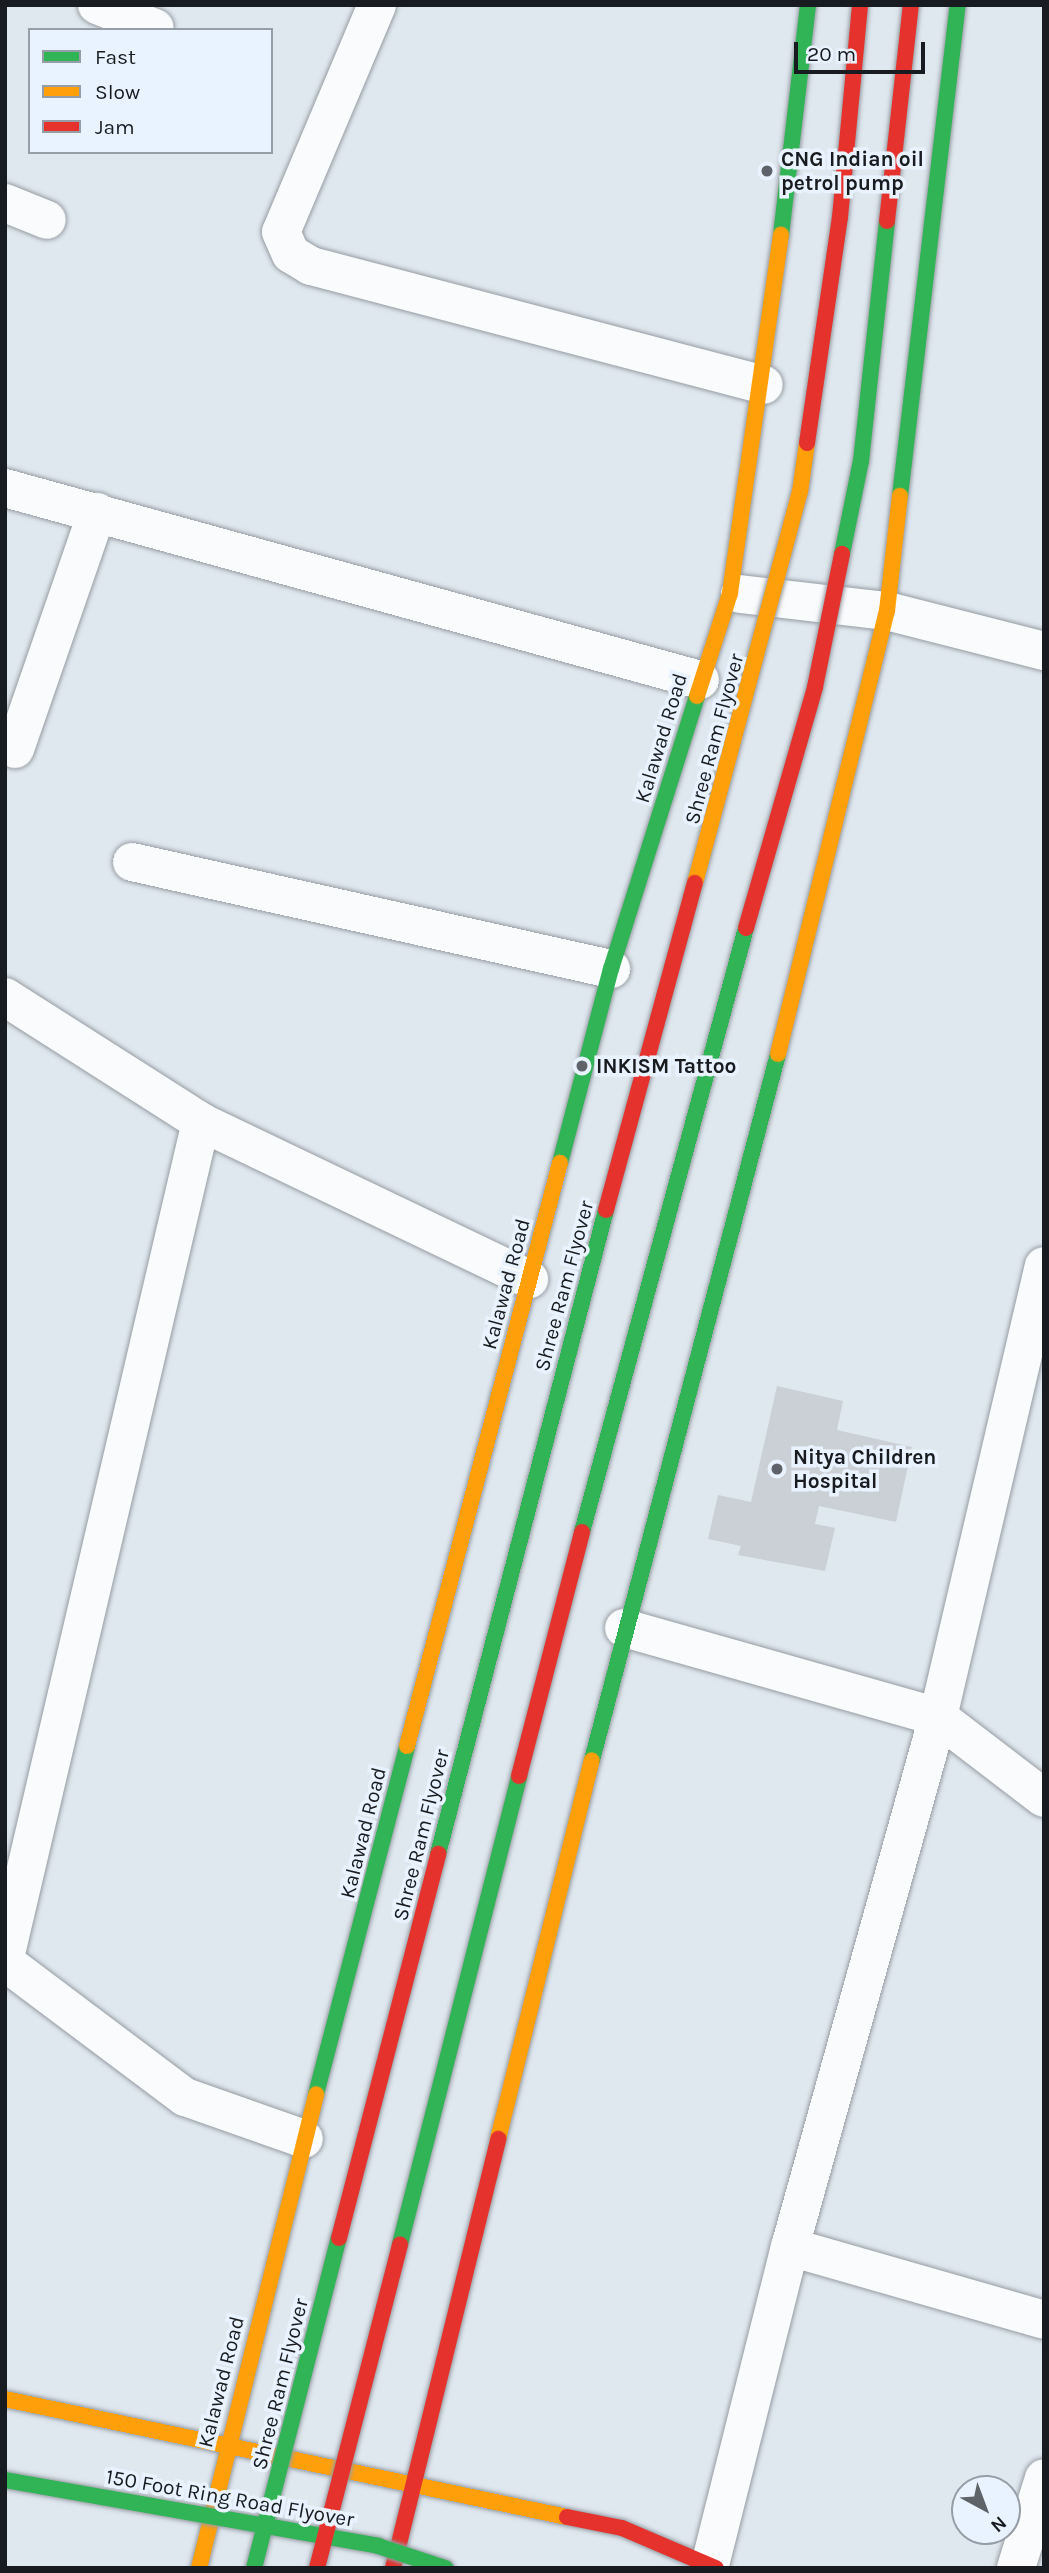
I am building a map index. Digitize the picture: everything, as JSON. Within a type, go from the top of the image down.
[{"type":"main road","name":"Kalawad Road","points":[[199,2568],[226,2445],[304,2139],[611,968],[730,593],[764,385],[808,5]]},
{"type":"main road","name":"Shree Ram Flyover","points":[[254,2568],[564,1366],[800,492],[840,217],[860,5]]},
{"type":"main road","points":[[317,2568],[651,1261],[815,687],[861,461],[911,5]]},
{"type":"main road","points":[[393,2568],[624,1628],[769,1089],[887,611],[958,5]]},
{"type":"main road","points":[[5,2399],[622,2528],[713,2566]]},
{"type":"main road","name":"150 Foot Ring Road Flyover","points":[[5,2480],[378,2546],[445,2568]]},
{"type":"street","points":[[97,5],[155,28]]},
{"type":"street","points":[[377,5],[281,232],[291,254],[311,266],[764,385]]},
{"type":"street","points":[[5,203],[47,220]]},
{"type":"street","points":[[5,488],[701,680]]},
{"type":"street","points":[[15,749],[97,513]]},
{"type":"street","points":[[730,593],[887,611],[1044,652]]},
{"type":"street","points":[[131,862],[611,968]]},
{"type":"street","points":[[5,997],[201,1122],[529,1279]]},
{"type":"street","points":[[201,1122],[5,1960],[185,2096],[304,2139]]},
{"type":"street","points":[[713,2566],[790,2247],[938,1717],[1044,1266]]},
{"type":"street","points":[[624,1628],[938,1717],[1044,1798]]},
{"type":"street","points":[[790,2247],[1044,2320]]},
{"type":"street","points":[[1016,2568],[1044,2478]]},
{"type":"building","points":[[777,1386],[843,1401],[837,1430],[912,1447],[896,1522],[819,1506],[815,1524],[835,1528],[825,1571],[738,1555],[741,1546],[708,1539],[718,1495],[751,1502]]},
{"type":"traffic: fast","points":[[781,235],[808,5]]},
{"type":"traffic: fast","points":[[900,496],[958,5]]},
{"type":"traffic: fast","points":[[842,554],[861,461],[887,221]]},
{"type":"traffic: fast","points":[[560,1163],[611,969],[697,696]]},
{"type":"traffic: fast","points":[[582,1532],[746,928]]},
{"type":"traffic: fast","points":[[592,1760],[778,1054]]},
{"type":"traffic: fast","points":[[438,1854],[606,1210]]},
{"type":"traffic: fast","points":[[316,2094],[407,1746]]},
{"type":"traffic: fast","points":[[400,2244],[519,1776]]},
{"type":"traffic: fast","points":[[254,2568],[339,2238]]},
{"type":"traffic: fast","points":[[5,2480],[378,2546],[445,2568]]},
{"type":"traffic: slow","points":[[697,696],[730,593],[781,235]]},
{"type":"traffic: slow","points":[[695,883],[800,492],[807,443]]},
{"type":"traffic: slow","points":[[778,1054],[887,611],[900,496]]},
{"type":"traffic: slow","points":[[407,1746],[560,1163]]},
{"type":"traffic: slow","points":[[498,2139],[592,1760]]},
{"type":"traffic: slow","points":[[199,2568],[316,2094]]},
{"type":"traffic: slow","points":[[5,2399],[567,2517]]},
{"type":"traffic: jam","points":[[807,443],[840,217],[860,5]]},
{"type":"traffic: jam","points":[[887,221],[911,5]]},
{"type":"traffic: jam","points":[[746,928],[815,687],[842,554]]},
{"type":"traffic: jam","points":[[606,1210],[695,883]]},
{"type":"traffic: jam","points":[[519,1776],[582,1532]]},
{"type":"traffic: jam","points":[[339,2238],[438,1854]]},
{"type":"traffic: jam","points":[[393,2568],[498,2139]]},
{"type":"traffic: jam","points":[[317,2568],[400,2244]]},
{"type":"traffic: jam","points":[[567,2517],[622,2528],[716,2568]]},
{"type":"place","name":"CNG Indian oil petrol pump","points":[[767,171]]},
{"type":"place","name":"INKISM Tattoo","points":[[582,1066]]},
{"type":"place","name":"Nitya Children Hospital","points":[[777,1469]]}]
